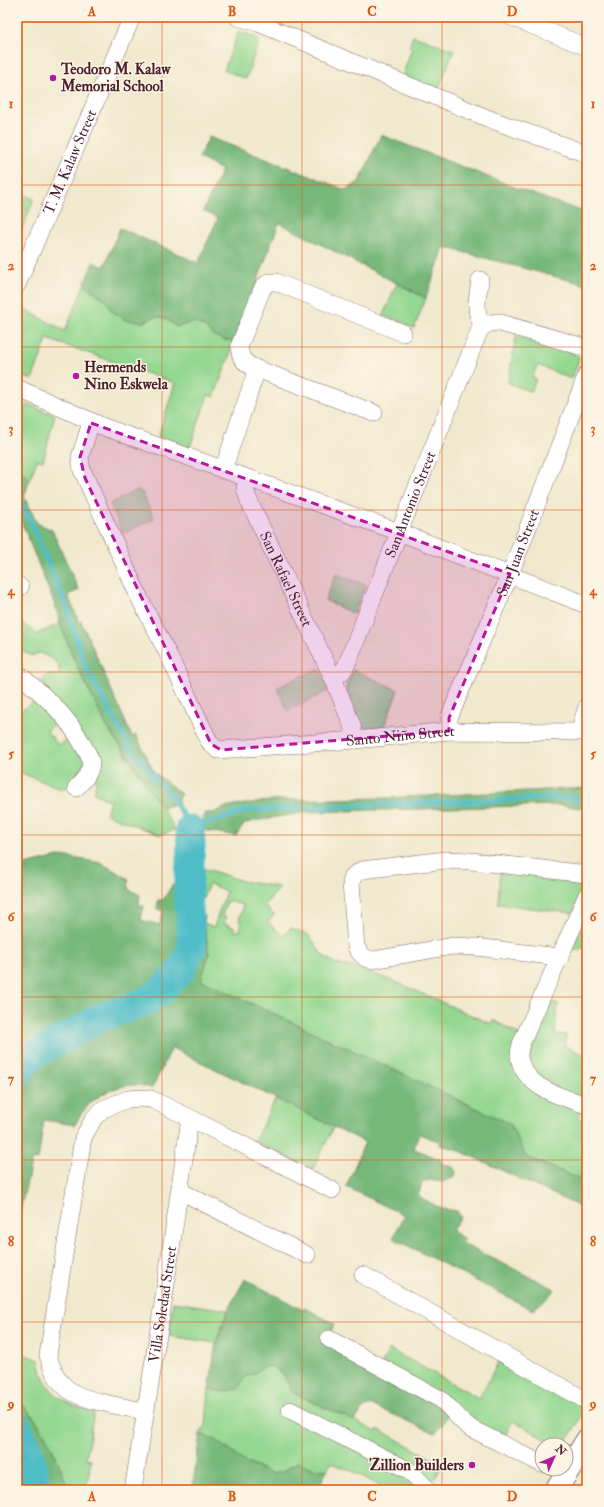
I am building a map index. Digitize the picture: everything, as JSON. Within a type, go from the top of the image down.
[{"type":"main road","points":[[561,1482],[586,1446]]},
{"type":"street","name":"T. M. Kalaw Street","points":[[17,285],[132,17]]},
{"type":"street","points":[[238,17],[258,23],[492,120],[587,154]]},
{"type":"street","points":[[511,17],[587,47]]},
{"type":"street","points":[[480,280],[476,311],[479,321],[483,326],[492,322],[497,322],[587,348]]},
{"type":"street","points":[[374,413],[257,370],[244,361],[239,350],[240,344],[263,287],[268,282],[276,282],[403,333]]},
{"type":"street","name":"San Antonio Street","points":[[333,678],[342,672],[346,666],[476,337],[483,326]]},
{"type":"street","points":[[223,470],[257,370]]},
{"type":"street","name":"San Juan Street","points":[[448,731],[449,718],[510,574],[587,374]]},
{"type":"street","points":[[17,388],[91,423],[399,532],[510,574],[587,606]]},
{"type":"street","name":"Santo Niño Street","points":[[91,423],[80,457],[82,470],[140,599],[208,739],[214,748],[221,750],[355,740],[448,731],[585,732]]},
{"type":"street","name":"San Rafael Street","points":[[246,479],[245,488],[249,501],[333,678],[352,724],[355,740]]},
{"type":"street","points":[[17,673],[56,706],[78,736],[88,753],[91,762],[90,770],[84,780],[76,788]]},
{"type":"street","points":[[585,732],[582,722],[587,707]]},
{"type":"street","points":[[560,958],[458,946],[444,947],[373,960],[367,959],[356,947],[351,883],[356,874],[362,870],[446,860],[472,861],[587,874]]},
{"type":"street","points":[[587,895],[521,1044],[519,1056],[523,1069],[534,1082],[546,1090],[587,1105]]},
{"type":"street","points":[[145,1411],[78,1396],[66,1390],[57,1379],[51,1368],[48,1355],[83,1138],[94,1118],[103,1109],[128,1099],[151,1099],[332,1190]]},
{"type":"street","name":"Villa Soledad Street","points":[[133,1490],[164,1297],[190,1118]]},
{"type":"street","points":[[180,1191],[307,1255]]},
{"type":"street","points":[[362,1275],[587,1401]]},
{"type":"street","points":[[329,1339],[440,1399],[472,1429],[534,1460]]},
{"type":"street","points":[[290,1410],[394,1462],[412,1474],[428,1490]]},
{"type":"highlighted area","points":[[91,423],[510,574],[449,718],[449,731],[221,750],[211,744],[85,478],[80,457]]},
{"type":"green space","points":[[239,31],[260,39],[246,79],[224,70]]},
{"type":"green space","points":[[413,36],[454,50],[437,93],[402,77],[412,48],[409,47]]},
{"type":"green space","points":[[381,135],[524,191],[587,213],[587,285],[444,247],[426,298],[279,223],[235,341],[223,340],[213,335],[203,326],[193,322],[176,327],[166,318],[155,317],[143,322],[125,320],[112,311],[106,300],[84,285],[93,262],[104,267],[120,228],[198,263],[218,218],[203,211],[222,170],[199,158],[209,137],[346,190],[359,182]]},
{"type":"green space","points":[[17,192],[34,199],[17,242]]},
{"type":"green space","points":[[397,283],[426,298],[414,328],[383,316]]},
{"type":"green space","points":[[84,285],[107,300],[112,311],[143,322],[161,317],[168,320],[176,327],[193,322],[203,326],[213,335],[235,341],[214,397],[208,395],[190,447],[158,437],[175,383],[47,339],[32,380],[17,374],[17,319],[21,307],[65,331]]},
{"type":"green space","points":[[516,336],[576,354],[579,360],[571,379],[538,365],[532,377],[536,379],[531,392],[508,383]]},
{"type":"green space","points":[[27,404],[55,415],[43,461],[37,460],[30,479],[17,468],[17,427]]},
{"type":"green space","points":[[17,468],[30,479],[24,497],[37,523],[52,530],[79,590],[68,595],[132,737],[136,735],[154,772],[181,794],[178,798],[179,805],[190,823],[198,824],[201,822],[205,813],[213,813],[228,806],[277,800],[385,798],[587,788],[587,809],[559,805],[308,812],[253,821],[243,825],[236,836],[198,829],[194,831],[193,850],[197,863],[200,892],[203,898],[198,913],[205,916],[204,924],[209,954],[201,980],[510,1124],[526,1157],[587,1182],[587,1210],[456,1149],[440,1145],[441,1142],[419,1134],[414,1149],[440,1159],[444,1165],[453,1167],[456,1173],[455,1176],[443,1182],[430,1180],[422,1183],[418,1196],[442,1209],[457,1211],[461,1217],[452,1230],[464,1239],[461,1243],[555,1289],[533,1310],[393,1238],[404,1215],[346,1187],[365,1142],[172,1048],[152,1088],[134,1085],[115,1088],[91,1102],[79,1117],[75,1125],[44,1120],[38,1160],[32,1159],[17,1225],[17,867],[62,856],[101,863],[129,879],[128,889],[140,895],[139,905],[144,906],[141,920],[160,925],[163,911],[157,909],[158,900],[163,900],[173,884],[182,885],[184,875],[181,835],[185,831],[186,825],[175,806],[172,805],[162,807],[159,804],[122,747],[107,727],[75,662],[60,624],[56,608],[17,513]]},
{"type":"green space","points":[[137,490],[142,492],[154,519],[123,533],[110,504]]},
{"type":"green space","points":[[336,574],[366,585],[354,614],[325,600]]},
{"type":"green space","points":[[17,620],[37,634],[60,624],[75,662],[107,727],[162,807],[175,830],[160,835],[106,814],[110,801],[94,793],[96,782],[95,765],[41,681],[47,675],[59,675],[59,666],[51,658],[39,653],[32,656],[24,652],[17,645]]},
{"type":"green space","points":[[319,668],[329,690],[288,711],[277,688]]},
{"type":"green space","points":[[353,670],[398,690],[384,726],[367,728],[359,721],[350,702],[346,687]]},
{"type":"green space","points":[[33,702],[40,706],[48,714],[53,725],[47,732],[59,745],[71,737],[86,758],[78,778],[63,790],[17,771],[17,714]]},
{"type":"green space","points":[[197,867],[242,881],[278,887],[277,892],[264,905],[274,915],[268,922],[283,936],[291,928],[309,935],[323,956],[339,965],[355,967],[403,985],[491,1024],[493,1020],[522,1036],[514,1055],[582,1110],[578,1118],[587,1121],[587,1182],[526,1157],[510,1124],[201,980],[209,954],[204,923],[214,927],[226,891],[209,884],[203,898],[200,892]],"holes":[[[227,901],[243,905],[239,920],[242,921],[239,928],[241,930],[235,932],[235,928],[224,923],[226,917],[222,916]]]},
{"type":"green space","points":[[500,871],[584,879],[587,883],[587,887],[572,913],[498,904]]},
{"type":"green space","points":[[587,911],[587,950],[581,947],[579,951],[572,948]]},
{"type":"green space","points":[[547,1000],[558,1004],[555,1033],[566,1035],[565,1046],[587,1056],[587,1100],[549,1087],[530,1069],[525,1049]]},
{"type":"green space","points":[[276,1098],[334,1126],[312,1171],[284,1155],[254,1142]]},
{"type":"green space","points":[[245,1279],[303,1310],[305,1308],[335,1324],[330,1333],[449,1413],[442,1426],[435,1433],[371,1405],[363,1408],[355,1421],[293,1393],[284,1375],[272,1366],[245,1377],[238,1389],[224,1392],[209,1389],[216,1343],[228,1310]]},
{"type":"green space","points":[[173,1302],[228,1310],[216,1343],[169,1336]]},
{"type":"green space","points":[[389,1349],[479,1398],[500,1359],[587,1408],[569,1437],[542,1437],[513,1421],[502,1441],[382,1363]]},
{"type":"green space","points":[[17,1352],[39,1360],[42,1374],[51,1390],[57,1395],[71,1404],[94,1412],[86,1458],[91,1460],[86,1490],[69,1490],[49,1442],[35,1419],[17,1400]]},
{"type":"green space","points":[[272,1366],[284,1375],[293,1393],[376,1432],[378,1429],[429,1457],[442,1466],[433,1482],[448,1490],[388,1490],[350,1470],[331,1463],[327,1470],[314,1469],[298,1462],[284,1471],[272,1474],[243,1461],[216,1440],[200,1434],[206,1425],[209,1389],[224,1392],[245,1377],[255,1373],[263,1367]]},
{"type":"green space","points":[[17,1400],[35,1419],[49,1442],[69,1490],[19,1490],[17,1485]]},
{"type":"green space","points":[[200,1434],[216,1440],[243,1461],[272,1474],[284,1471],[298,1462],[314,1469],[327,1470],[318,1490],[211,1490],[193,1484]]},
{"type":"waterway","points":[[17,495],[27,514],[66,605],[84,664],[132,751],[172,798],[188,822],[190,829],[248,810],[556,798],[587,799]]},
{"type":"waterway","points":[[17,1075],[22,1066],[33,1054],[98,1018],[142,1003],[153,997],[162,990],[181,970],[192,947],[188,896],[191,845],[190,829]]},
{"type":"waterway","points":[[17,1426],[30,1456],[37,1490]]},
{"type":"place","name":"Teodoro M. Kalaw Memorial School","points":[[53,78]]},
{"type":"place","name":"Hermends Nino Eskwela","points":[[76,376]]},
{"type":"place","name":"Zillion Builders","points":[[472,1465]]}]
